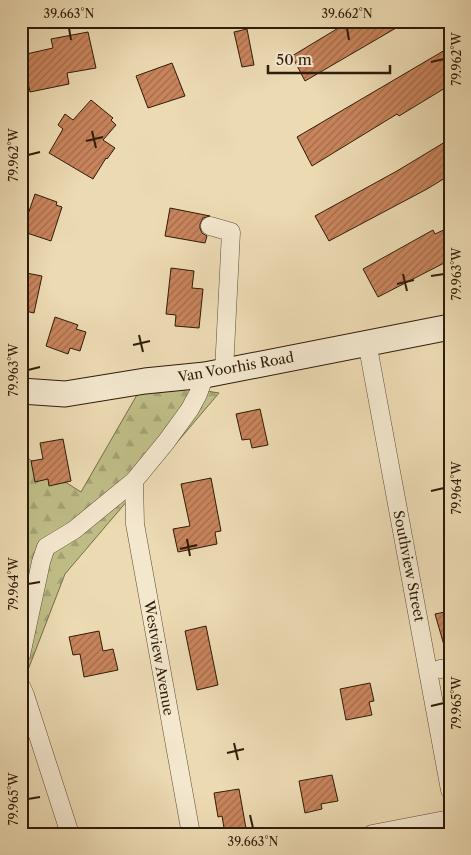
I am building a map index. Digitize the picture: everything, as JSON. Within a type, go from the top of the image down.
[{"type":"street","points":[[21,655],[46,547],[74,530],[134,482],[166,442],[190,409],[198,394],[215,373],[231,232],[210,226]]},
{"type":"street","name":"Van Voorhis Road","points":[[21,391],[65,394],[145,381],[215,373],[450,327]]},
{"type":"street","name":"Southview Street","points":[[367,342],[450,790]]},
{"type":"street","name":"Westview Avenue","points":[[134,482],[135,524],[191,834]]},
{"type":"street","points":[[21,686],[70,834]]},
{"type":"street","points":[[372,834],[450,818]]},
{"type":"green space","points":[[145,381],[219,393],[65,574],[21,688],[21,454],[81,492]]},
{"type":"building","points":[[350,21],[408,21],[305,81],[292,56]]},
{"type":"building","points":[[247,29],[254,65],[242,67],[234,32]]},
{"type":"building","points":[[88,32],[96,68],[67,73],[69,84],[30,92],[22,55],[53,48],[51,39]]},
{"type":"building","points":[[445,50],[450,59],[450,85],[399,116],[397,114],[312,166],[297,137]]},
{"type":"building","points":[[172,63],[185,96],[148,108],[136,76]]},
{"type":"building","points":[[91,100],[113,118],[111,120],[116,125],[103,140],[115,148],[106,158],[93,179],[49,153],[63,129],[58,125],[65,114],[73,120]]},
{"type":"building","points":[[450,139],[450,175],[329,241],[315,216],[397,171]]},
{"type":"building","points":[[35,194],[57,202],[56,205],[62,207],[51,241],[21,231],[21,218],[26,220]]},
{"type":"building","points":[[170,208],[210,216],[203,218],[200,224],[202,233],[207,236],[205,243],[165,236]]},
{"type":"building","points":[[450,227],[450,260],[378,297],[363,269],[433,230],[435,234]]},
{"type":"building","points":[[171,268],[194,271],[192,288],[203,289],[199,328],[175,326],[176,315],[166,314]]},
{"type":"building","points":[[21,272],[42,276],[34,313],[21,310]]},
{"type":"building","points":[[55,317],[78,325],[76,329],[86,332],[80,351],[70,348],[68,354],[46,346]]},
{"type":"building","points":[[260,409],[268,445],[252,448],[250,439],[242,440],[236,414]]},
{"type":"building","points":[[63,439],[71,481],[49,486],[48,479],[35,482],[31,461],[43,459],[40,443]]},
{"type":"building","points":[[211,478],[221,531],[215,532],[217,544],[178,552],[173,529],[190,526],[181,484]]},
{"type":"building","points":[[450,611],[450,652],[446,652],[435,614]]},
{"type":"building","points":[[206,626],[218,685],[197,690],[185,631]]},
{"type":"building","points":[[99,631],[103,651],[113,649],[118,670],[84,677],[80,654],[73,655],[69,637]]},
{"type":"building","points":[[370,683],[374,701],[369,702],[372,715],[346,720],[340,689]]},
{"type":"building","points":[[332,775],[338,801],[321,804],[322,809],[305,813],[299,781]]},
{"type":"building","points":[[239,789],[247,834],[225,834],[222,816],[218,817],[214,793]]}]
